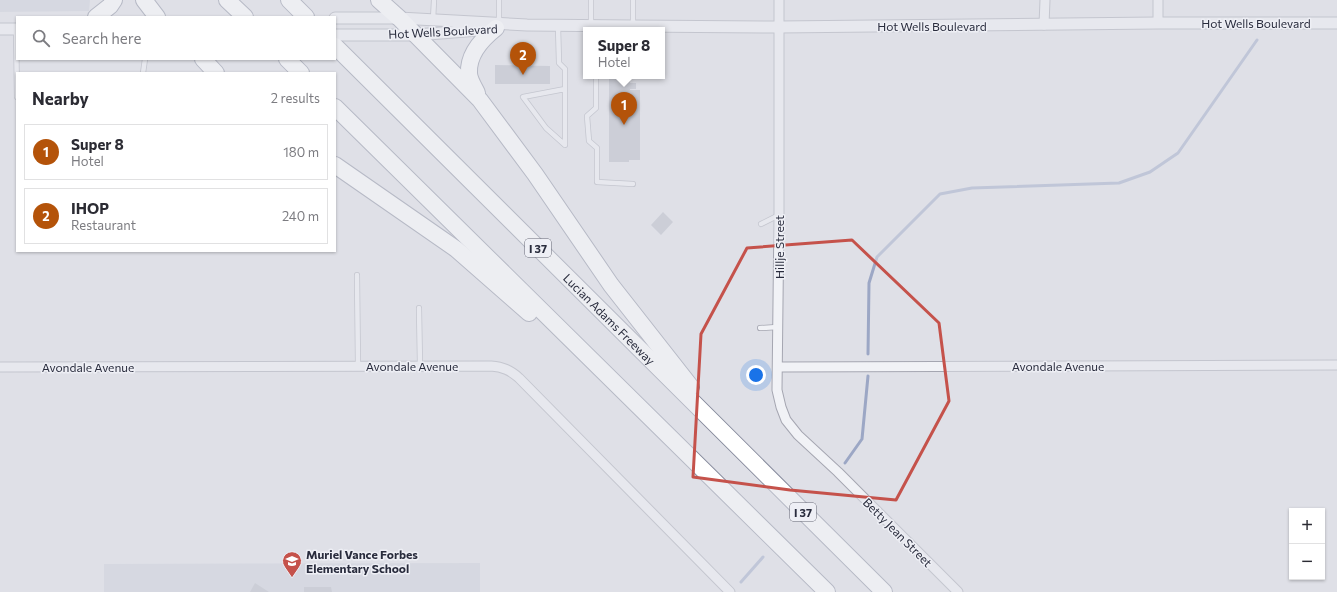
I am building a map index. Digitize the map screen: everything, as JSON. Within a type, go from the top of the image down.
[{"type":"highway","points":[[97,16],[110,6],[114,0]]},
{"type":"highway","points":[[144,0],[156,16]]},
{"type":"highway","points":[[227,0],[244,16]]},
{"type":"highway","points":[[289,0],[305,16]]},
{"type":"highway","points":[[379,0],[399,18],[480,100],[535,174],[611,284],[677,370],[742,450]]},
{"type":"highway","points":[[480,100],[468,74],[470,60],[486,36],[497,26]]},
{"type":"highway","name":"Lucian Adams Freeway","points":[[336,47],[864,573],[885,592]]},
{"type":"highway","points":[[204,60],[215,72]]},
{"type":"highway","points":[[288,60],[300,72]]},
{"type":"highway","points":[[336,107],[649,418],[827,592]]},
{"type":"highway","points":[[336,166],[456,249],[649,418]]},
{"type":"highway","points":[[798,563],[818,592]]},
{"type":"street","name":"Hillje Street","points":[[779,0],[777,390],[786,420],[798,435],[838,472]]},
{"type":"street","points":[[1044,25],[1045,0]]},
{"type":"street","points":[[1158,0],[1158,23]]},
{"type":"street","name":"Hot Wells Boulevard","points":[[336,18],[399,18],[497,26]]},
{"type":"street","name":"Hot Wells Boulevard","points":[[612,27],[1337,23]]},
{"type":"street","name":"Hot Wells Boulevard","points":[[336,34],[416,35],[497,26],[528,25],[583,27]]},
{"type":"street","points":[[0,29],[16,29]]},
{"type":"street","name":"Avondale Avenue","points":[[778,367],[1337,365]]},
{"type":"street","name":"Avondale Avenue","points":[[0,367],[502,367],[510,371],[730,592]]},
{"type":"street","name":"Betty Jean Street","points":[[838,472],[958,592]]},
{"type":"lane","points":[[433,20],[434,0]]},
{"type":"lane","points":[[497,26],[499,0]]},
{"type":"lane","points":[[591,0],[592,27]]},
{"type":"lane","points":[[633,0],[633,26]]},
{"type":"lane","points":[[558,26],[559,63],[565,69],[565,89],[565,145],[546,128],[523,97],[565,89]]},
{"type":"lane","points":[[17,60],[17,72]]},
{"type":"lane","points":[[144,72],[145,60]]},
{"type":"lane","points":[[596,79],[596,108],[587,116],[589,140],[597,148],[598,182],[633,184]]},
{"type":"lane","points":[[761,224],[779,215]]},
{"type":"lane","points":[[357,275],[358,366]]},
{"type":"lane","points":[[419,308],[420,366]]},
{"type":"lane","points":[[760,328],[778,327]]},
{"type":"highlighted area","points":[[852,240],[939,323],[949,401],[896,500],[790,490],[693,477],[701,334],[747,248]]},
{"type":"shaded area","points":[[0,0],[90,0],[89,11],[0,12]]},
{"type":"shaded area","name":"Muriel Vance Forbes Elementary School","points":[[480,563],[480,592],[104,592],[104,564]]},
{"type":"building","points":[[495,65],[550,66],[550,84],[495,84]]},
{"type":"building","points":[[609,79],[628,79],[630,80],[630,83],[636,83],[636,89],[630,90],[640,90],[640,160],[629,160],[629,162],[609,162]]},
{"type":"building","points":[[663,212],[673,222],[661,235],[651,225]]},
{"type":"building","points":[[255,583],[269,592],[250,592]]},
{"type":"building","points":[[304,587],[331,587],[332,592],[304,592]]},
{"type":"waterway","points":[[868,354],[869,283],[877,257],[940,194],[972,188],[1119,183],[1150,172],[1178,153],[1257,40]]},
{"type":"waterway","points":[[845,463],[862,439],[868,376]]},
{"type":"waterway","points":[[741,582],[763,557]]},
{"type":"place","name":"IHOP","points":[[523,75]]},
{"type":"place","name":"Super 8","points":[[624,125]]},
{"type":"place","name":"Muriel Vance Forbes Elementary School","points":[[292,578]]}]
